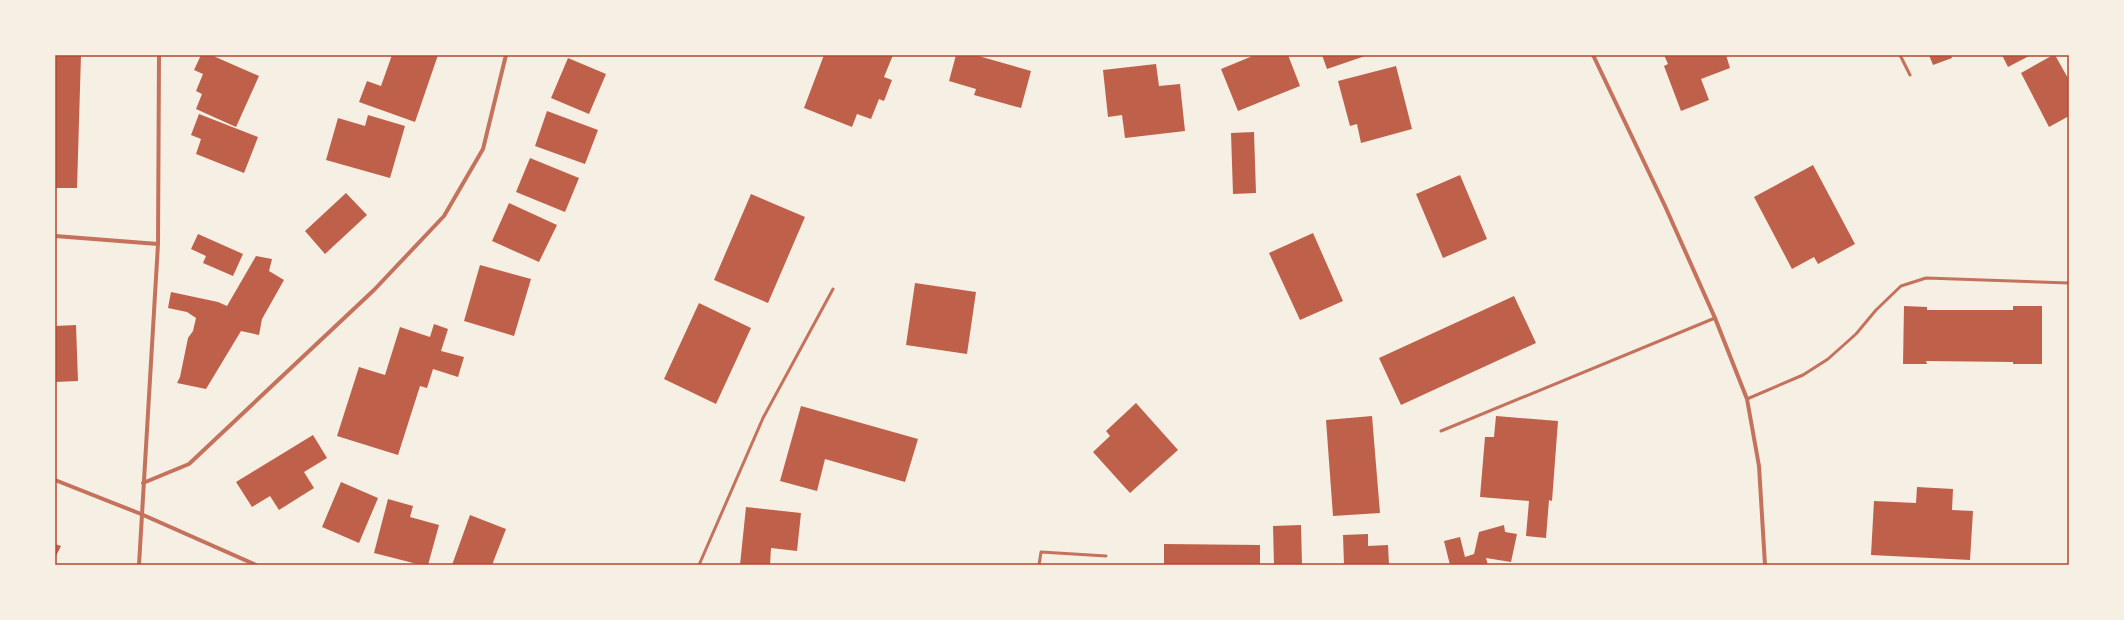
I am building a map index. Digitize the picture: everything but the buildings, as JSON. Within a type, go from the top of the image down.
[{"type":"street","points":[[139,565],[158,244],[159,55]]},
{"type":"street","points":[[143,484],[189,464],[374,290],[444,216],[483,149],[506,55]]},
{"type":"street","points":[[1593,55],[1665,206],[1715,318],[1747,399],[1760,466],[1765,565]]},
{"type":"street","points":[[55,236],[158,244]]},
{"type":"street","points":[[55,480],[141,514],[256,565]]},
{"type":"lane","points":[[1900,55],[1910,75]]},
{"type":"lane","points":[[1747,399],[1803,375],[1828,359],[1856,334],[1876,310],[1901,286],[1926,278],[2069,283]]},
{"type":"lane","points":[[699,565],[763,418],[834,289]]},
{"type":"lane","points":[[1442,431],[1715,318]]},
{"type":"lane","points":[[1039,565],[1041,552],[1106,556]]}]
